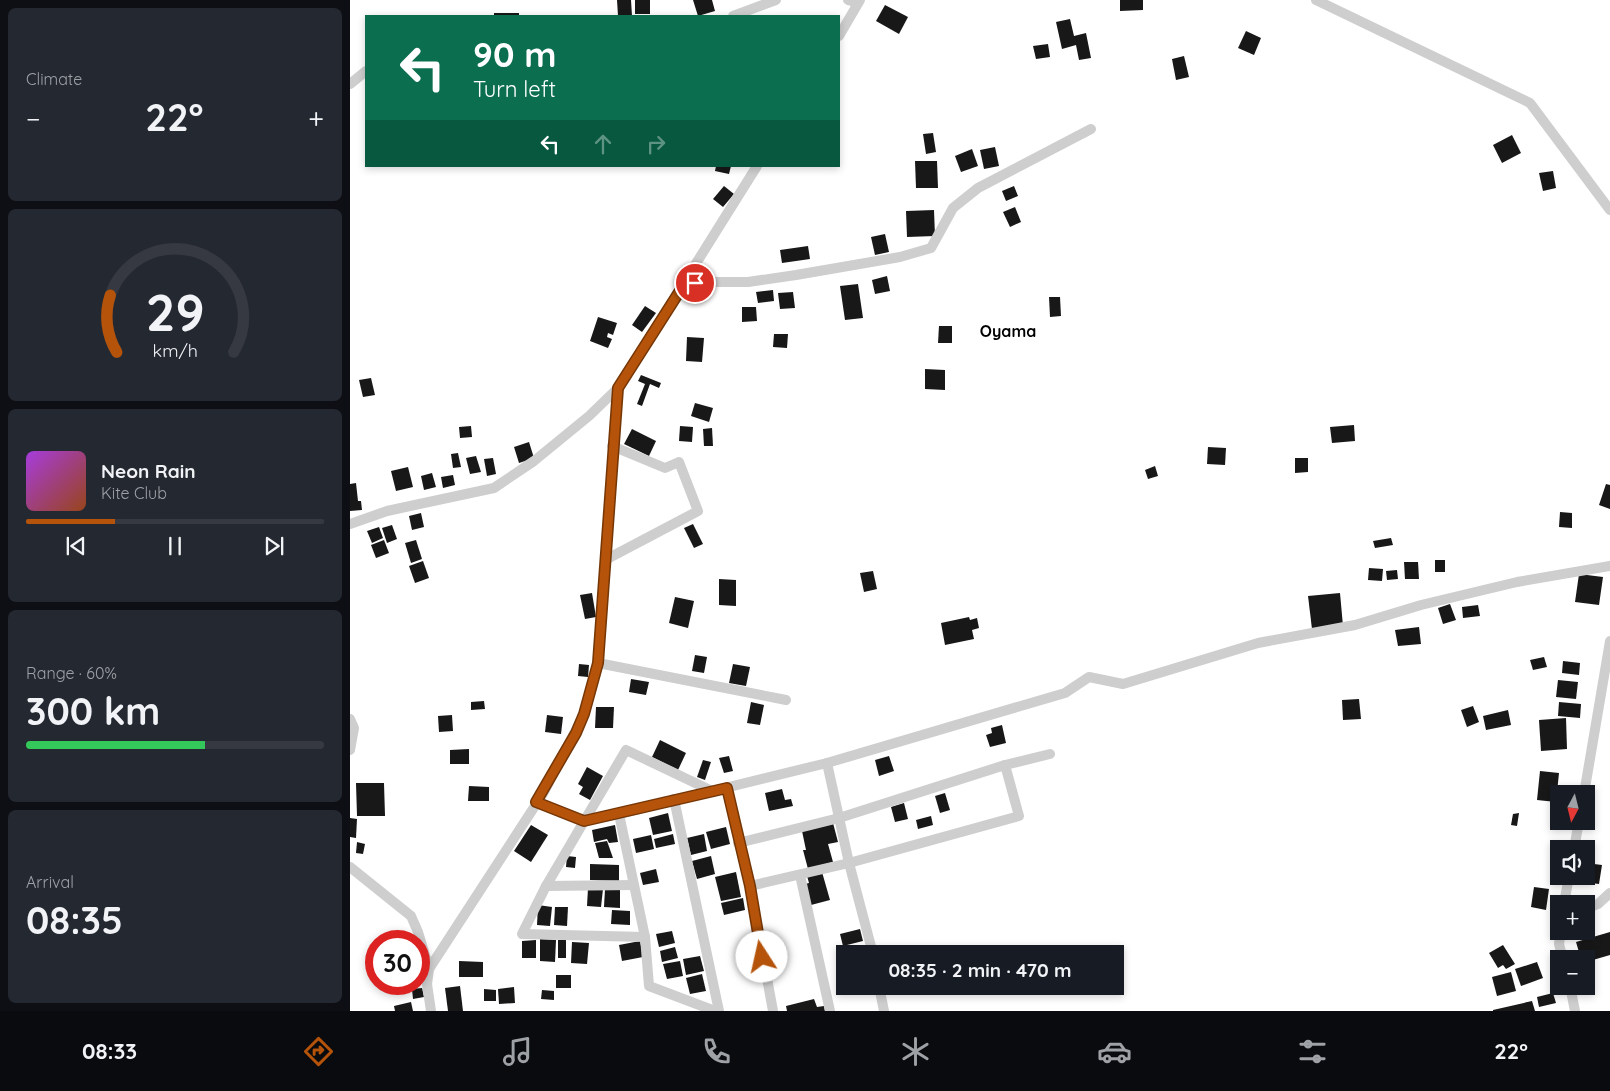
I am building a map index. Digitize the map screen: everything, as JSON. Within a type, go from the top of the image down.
[{"type":"street","points":[[737,15],[776,0]]},
{"type":"street","points":[[1316,0],[1530,104],[1610,210]]},
{"type":"street","points":[[840,34],[855,1]]},
{"type":"street","points":[[350,84],[365,72]]},
{"type":"street","points":[[683,286],[701,282],[740,282],[796,275],[900,257],[931,248],[952,208],[978,188],[1091,129]]},
{"type":"street","points":[[350,524],[387,510],[494,488],[534,461],[589,416],[618,388],[757,167]]},
{"type":"street","points":[[430,967],[536,802],[571,741],[584,714],[598,663],[612,446],[618,388]]},
{"type":"street","points":[[605,560],[698,511],[679,462],[665,468],[612,446]]},
{"type":"street","points":[[536,802],[584,821],[618,814],[827,763],[1065,694],[1089,677],[1123,684],[1258,643],[1355,625],[1421,605],[1517,582],[1610,566]]},
{"type":"street","points":[[1586,785],[1610,641]]},
{"type":"street","points":[[598,663],[786,700]]},
{"type":"street","points":[[350,719],[354,728],[350,750]]},
{"type":"street","points":[[645,936],[522,934],[546,886],[626,750],[712,791]]},
{"type":"street","points":[[738,843],[839,818],[1005,765],[1050,754]]},
{"type":"street","points":[[827,763],[848,863],[871,945]]},
{"type":"street","points":[[750,886],[848,863],[1019,816],[1005,765]]},
{"type":"street","points":[[727,788],[738,843],[750,886],[773,1011]]},
{"type":"street","points":[[674,799],[717,1011]]},
{"type":"street","points":[[618,814],[645,936],[649,986],[717,1011]]},
{"type":"street","points":[[350,867],[411,916],[417,930]]},
{"type":"street","points":[[800,875],[830,1011]]},
{"type":"street","points":[[546,886],[634,885]]},
{"type":"street","points":[[1595,905],[1610,892]]},
{"type":"street","points":[[429,995],[431,1011]]},
{"type":"street","points":[[881,995],[884,1011]]},
{"type":"street","points":[[1572,995],[1575,1011]]},
{"type":"building","points":[[617,0],[631,0],[632,15],[618,15]]},
{"type":"building","points":[[635,0],[650,0],[650,14],[635,14]]},
{"type":"building","points":[[693,0],[712,0],[715,11],[698,15]]},
{"type":"building","points":[[1120,0],[1143,0],[1143,10],[1120,11]]},
{"type":"building","points":[[885,5],[908,17],[899,34],[876,21]]},
{"type":"building","points":[[494,13],[519,13],[519,15],[494,15]]},
{"type":"building","points":[[1070,19],[1074,36],[1086,33],[1091,58],[1079,60],[1076,45],[1062,49],[1056,22]]},
{"type":"building","points":[[1246,31],[1261,38],[1254,55],[1238,48]]},
{"type":"building","points":[[1048,44],[1050,57],[1036,59],[1033,46]]},
{"type":"building","points":[[1184,56],[1189,77],[1176,80],[1172,59]]},
{"type":"building","points":[[933,133],[936,152],[926,154],[923,134]]},
{"type":"building","points":[[1512,135],[1521,153],[1502,163],[1493,145]]},
{"type":"building","points":[[995,147],[999,166],[984,169],[980,150]]},
{"type":"building","points":[[972,149],[978,166],[961,172],[955,156]]},
{"type":"building","points":[[915,161],[937,161],[938,188],[916,188]]},
{"type":"building","points":[[716,167],[731,167],[729,174],[715,171]]},
{"type":"building","points":[[1553,171],[1556,188],[1543,191],[1539,173]]},
{"type":"building","points":[[724,186],[734,194],[723,207],[713,199]]},
{"type":"building","points":[[1014,186],[1018,196],[1006,201],[1002,191]]},
{"type":"building","points":[[1015,207],[1021,222],[1010,227],[1003,212]]},
{"type":"building","points":[[934,210],[935,236],[907,237],[906,211]]},
{"type":"building","points":[[885,234],[889,252],[875,255],[871,237]]},
{"type":"building","points":[[808,246],[810,259],[782,263],[780,250]]},
{"type":"building","points":[[887,276],[890,291],[875,294],[872,280]]},
{"type":"building","points":[[858,284],[863,318],[845,320],[840,286]]},
{"type":"building","points":[[773,290],[774,301],[758,303],[756,292]]},
{"type":"building","points":[[793,292],[795,308],[780,309],[778,293]]},
{"type":"building","points":[[1049,297],[1060,297],[1061,316],[1050,317]]},
{"type":"building","points":[[645,306],[656,313],[642,332],[632,325]]},
{"type":"building","points":[[742,307],[756,307],[757,321],[742,322]]},
{"type":"building","points":[[598,317],[617,323],[613,335],[608,333],[607,337],[612,339],[608,348],[590,341]]},
{"type":"building","points":[[939,326],[952,326],[952,343],[938,343]]},
{"type":"building","points":[[774,334],[788,334],[787,348],[773,347]]},
{"type":"building","points":[[687,337],[704,338],[702,362],[686,361]]},
{"type":"building","points":[[925,369],[945,370],[945,390],[925,389]]},
{"type":"building","points":[[641,375],[661,383],[659,388],[650,384],[642,406],[637,404],[645,384],[638,381]]},
{"type":"building","points":[[371,378],[375,395],[363,397],[359,380]]},
{"type":"building","points":[[695,403],[713,408],[709,422],[691,416]]},
{"type":"building","points":[[1354,425],[1355,441],[1332,443],[1330,427]]},
{"type":"building","points":[[471,426],[472,437],[460,438],[459,427]]},
{"type":"building","points":[[680,426],[693,427],[692,442],[679,441]]},
{"type":"building","points":[[712,428],[713,446],[704,446],[703,429]]},
{"type":"building","points":[[632,429],[656,441],[649,456],[624,444]]},
{"type":"building","points":[[529,442],[534,458],[519,463],[514,447]]},
{"type":"building","points":[[1208,447],[1226,448],[1225,465],[1207,464]]},
{"type":"building","points":[[458,453],[461,467],[453,468],[451,454]]},
{"type":"building","points":[[476,456],[481,472],[470,474],[466,458]]},
{"type":"building","points":[[493,458],[496,474],[487,476],[484,459]]},
{"type":"building","points":[[1295,458],[1308,458],[1308,472],[1295,473]]},
{"type":"building","points":[[1155,466],[1158,476],[1148,479],[1145,470]]},
{"type":"building","points":[[408,467],[413,487],[396,491],[391,471]]},
{"type":"building","points":[[432,473],[436,487],[424,490],[421,476]]},
{"type":"building","points":[[453,475],[455,485],[443,488],[441,477]]},
{"type":"building","points":[[356,483],[358,501],[361,501],[362,510],[350,511],[350,484]]},
{"type":"building","points":[[1606,484],[1610,485],[1610,509],[1599,505]]},
{"type":"building","points":[[1560,512],[1572,513],[1572,528],[1559,527]]},
{"type":"building","points":[[421,513],[424,527],[412,530],[409,516]]},
{"type":"building","points":[[693,524],[703,544],[694,548],[684,528]]},
{"type":"building","points":[[392,525],[397,539],[387,543],[382,528]]},
{"type":"building","points":[[379,527],[383,538],[372,543],[367,531]]},
{"type":"building","points":[[1391,538],[1393,545],[1375,548],[1373,541]]},
{"type":"building","points":[[384,540],[389,553],[376,558],[371,545]]},
{"type":"building","points":[[416,540],[422,559],[411,563],[405,543]]},
{"type":"building","points":[[1435,560],[1445,560],[1445,572],[1435,572]]},
{"type":"building","points":[[423,561],[429,578],[415,583],[409,566]]},
{"type":"building","points":[[1404,562],[1418,562],[1419,579],[1405,579]]},
{"type":"building","points":[[1369,568],[1383,569],[1382,581],[1368,580]]},
{"type":"building","points":[[1397,570],[1398,579],[1387,580],[1386,571]]},
{"type":"building","points":[[873,571],[877,589],[864,592],[860,573]]},
{"type":"building","points":[[1579,574],[1603,577],[1599,605],[1575,602]]},
{"type":"building","points":[[719,579],[736,580],[736,606],[719,605]]},
{"type":"building","points":[[592,593],[596,617],[585,619],[580,595]]},
{"type":"building","points":[[1340,593],[1343,626],[1312,629],[1308,596]]},
{"type":"building","points":[[675,597],[694,601],[688,628],[669,623]]},
{"type":"building","points":[[1450,604],[1456,620],[1443,624],[1438,608]]},
{"type":"building","points":[[1478,605],[1480,616],[1463,618],[1462,607]]},
{"type":"building","points":[[969,617],[970,620],[977,618],[979,628],[972,630],[974,639],[945,645],[941,623]]},
{"type":"building","points":[[1419,627],[1421,644],[1398,646],[1395,630]]},
{"type":"building","points":[[695,655],[707,657],[704,673],[692,671]]},
{"type":"building","points":[[1544,657],[1547,667],[1533,670],[1530,660]]},
{"type":"building","points":[[1563,661],[1580,663],[1579,675],[1562,673]]},
{"type":"building","points":[[579,664],[589,665],[588,677],[578,676]]},
{"type":"building","points":[[733,664],[750,667],[746,686],[729,683]]},
{"type":"building","points":[[631,679],[649,682],[646,695],[629,692]]},
{"type":"building","points":[[1558,680],[1578,682],[1576,699],[1556,697]]},
{"type":"building","points":[[1359,699],[1361,719],[1343,720],[1342,700]]},
{"type":"building","points":[[484,701],[485,709],[471,710],[471,702]]},
{"type":"building","points":[[751,702],[764,705],[760,725],[747,723]]},
{"type":"building","points":[[1559,702],[1581,704],[1580,718],[1558,716]]},
{"type":"building","points":[[1473,706],[1479,722],[1467,727],[1461,710]]},
{"type":"building","points":[[596,707],[614,707],[613,728],[595,728]]},
{"type":"building","points":[[1508,710],[1511,725],[1486,730],[1483,716]]},
{"type":"building","points":[[452,715],[453,731],[439,732],[438,716]]},
{"type":"building","points":[[547,715],[563,717],[561,734],[545,732]]},
{"type":"building","points":[[1566,718],[1567,749],[1541,751],[1539,720]]},
{"type":"building","points":[[1002,725],[1006,743],[990,747],[986,735],[992,733],[991,728]]},
{"type":"building","points":[[660,740],[686,753],[678,770],[652,757]]},
{"type":"building","points":[[469,749],[469,764],[450,764],[450,750]]},
{"type":"building","points":[[729,756],[733,771],[724,773],[719,758]]},
{"type":"building","points":[[889,756],[894,771],[879,776],[875,760]]},
{"type":"building","points":[[703,760],[711,762],[705,780],[697,777]]},
{"type":"building","points":[[587,767],[603,776],[590,800],[579,794],[583,787],[578,784]]},
{"type":"building","points":[[1540,771],[1559,773],[1558,785],[1550,785],[1550,801],[1537,800]]},
{"type":"building","points":[[356,783],[384,783],[385,816],[357,816]]},
{"type":"building","points":[[469,786],[489,787],[489,801],[468,801]]},
{"type":"building","points":[[782,789],[785,800],[791,799],[793,806],[769,811],[765,793]]},
{"type":"building","points":[[945,793],[950,810],[940,813],[935,796]]},
{"type":"building","points":[[904,803],[908,819],[895,822],[891,807]]},
{"type":"building","points":[[668,813],[672,831],[653,835],[649,818]]},
{"type":"building","points":[[1519,813],[1517,826],[1511,825],[1513,814]]},
{"type":"building","points":[[931,816],[933,825],[918,829],[916,820]]},
{"type":"building","points":[[350,818],[357,819],[356,838],[350,837]]},
{"type":"building","points":[[833,823],[838,842],[828,844],[833,862],[808,869],[803,850],[806,850],[802,831]]},
{"type":"building","points":[[531,825],[548,835],[531,862],[514,851]]},
{"type":"building","points":[[615,825],[618,842],[609,843],[607,839],[594,842],[592,830]]},
{"type":"building","points":[[726,827],[730,844],[711,849],[706,832]]},
{"type":"building","points":[[673,834],[675,844],[656,848],[654,839]]},
{"type":"building","points":[[704,834],[707,851],[691,855],[687,838]]},
{"type":"building","points":[[651,835],[654,849],[636,853],[633,839]]},
{"type":"building","points":[[607,841],[613,858],[599,858],[595,843]]},
{"type":"building","points":[[357,842],[365,844],[363,854],[356,853]]},
{"type":"building","points":[[567,856],[576,857],[575,868],[566,867]]},
{"type":"building","points":[[711,856],[715,874],[697,879],[692,861]]},
{"type":"building","points":[[590,864],[619,865],[619,881],[590,880]]},
{"type":"building","points":[[1595,864],[1602,865],[1599,884],[1595,884]]},
{"type":"building","points":[[656,869],[659,882],[643,885],[640,873]]},
{"type":"building","points":[[736,872],[741,897],[721,901],[715,877]]},
{"type":"building","points":[[822,872],[830,900],[811,905],[805,884],[809,883],[807,876]]},
{"type":"building","points":[[1534,887],[1549,889],[1546,910],[1531,907]]},
{"type":"building","points":[[588,888],[603,889],[601,907],[587,906]]},
{"type":"building","points":[[605,889],[620,889],[620,908],[604,907]]},
{"type":"building","points":[[743,898],[745,910],[724,915],[721,903]]},
{"type":"building","points":[[538,905],[552,907],[550,926],[537,925]]},
{"type":"building","points":[[555,907],[568,907],[567,926],[554,925]]},
{"type":"building","points":[[612,910],[630,911],[630,925],[611,924]]},
{"type":"building","points":[[860,929],[863,941],[843,945],[840,934]]},
{"type":"building","points":[[672,931],[675,943],[659,947],[656,934]]},
{"type":"building","points":[[1610,932],[1610,955],[1595,959],[1595,950],[1578,950],[1576,942],[1595,940],[1595,936]]},
{"type":"building","points":[[540,939],[556,940],[555,962],[540,961]]},
{"type":"building","points":[[536,940],[536,958],[522,958],[522,941]]},
{"type":"building","points":[[558,940],[566,940],[566,958],[558,958]]},
{"type":"building","points":[[640,941],[643,957],[622,961],[619,945]]},
{"type":"building","points":[[572,942],[589,943],[587,964],[571,963]]},
{"type":"building","points":[[1503,945],[1515,964],[1506,969],[1503,965],[1498,968],[1489,953]]},
{"type":"building","points":[[675,947],[678,958],[662,962],[660,951]]},
{"type":"building","points":[[700,956],[704,971],[686,975],[683,959]]},
{"type":"building","points":[[459,961],[483,962],[483,977],[459,977]]},
{"type":"building","points":[[680,961],[683,976],[667,979],[663,964]]},
{"type":"building","points":[[1537,962],[1543,978],[1521,986],[1515,969]]},
{"type":"building","points":[[1511,972],[1516,991],[1497,996],[1492,977]]},
{"type":"building","points":[[702,974],[706,991],[690,994],[686,978]]},
{"type":"building","points":[[556,975],[571,975],[571,988],[556,988]]},
{"type":"building","points":[[460,986],[463,1011],[448,1011],[445,988]]},
{"type":"building","points":[[514,987],[515,1003],[499,1004],[498,989]]},
{"type":"building","points":[[484,989],[496,990],[496,1001],[484,1001]]},
{"type":"building","points":[[542,990],[554,991],[554,1000],[541,999]]},
{"type":"building","points":[[1550,994],[1554,995],[1556,1003],[1539,1007],[1537,997]]},
{"type":"building","points":[[413,995],[424,995],[424,997],[413,999]]},
{"type":"building","points":[[814,999],[817,1007],[824,1006],[825,1011],[787,1011],[786,1006]]},
{"type":"building","points":[[1532,1001],[1535,1011],[1493,1011],[1493,1010]]},
{"type":"building","points":[[411,1002],[413,1011],[395,1011],[394,1006]]},
{"type":"district","name":"Oyama","points":[[1008,331]]},
{"type":"route","points":[[695,283],[683,286],[618,388],[608,501],[598,663],[590,696],[576,733],[544,792],[536,802],[584,821],[727,788],[738,843],[750,886],[762,957]]}]
